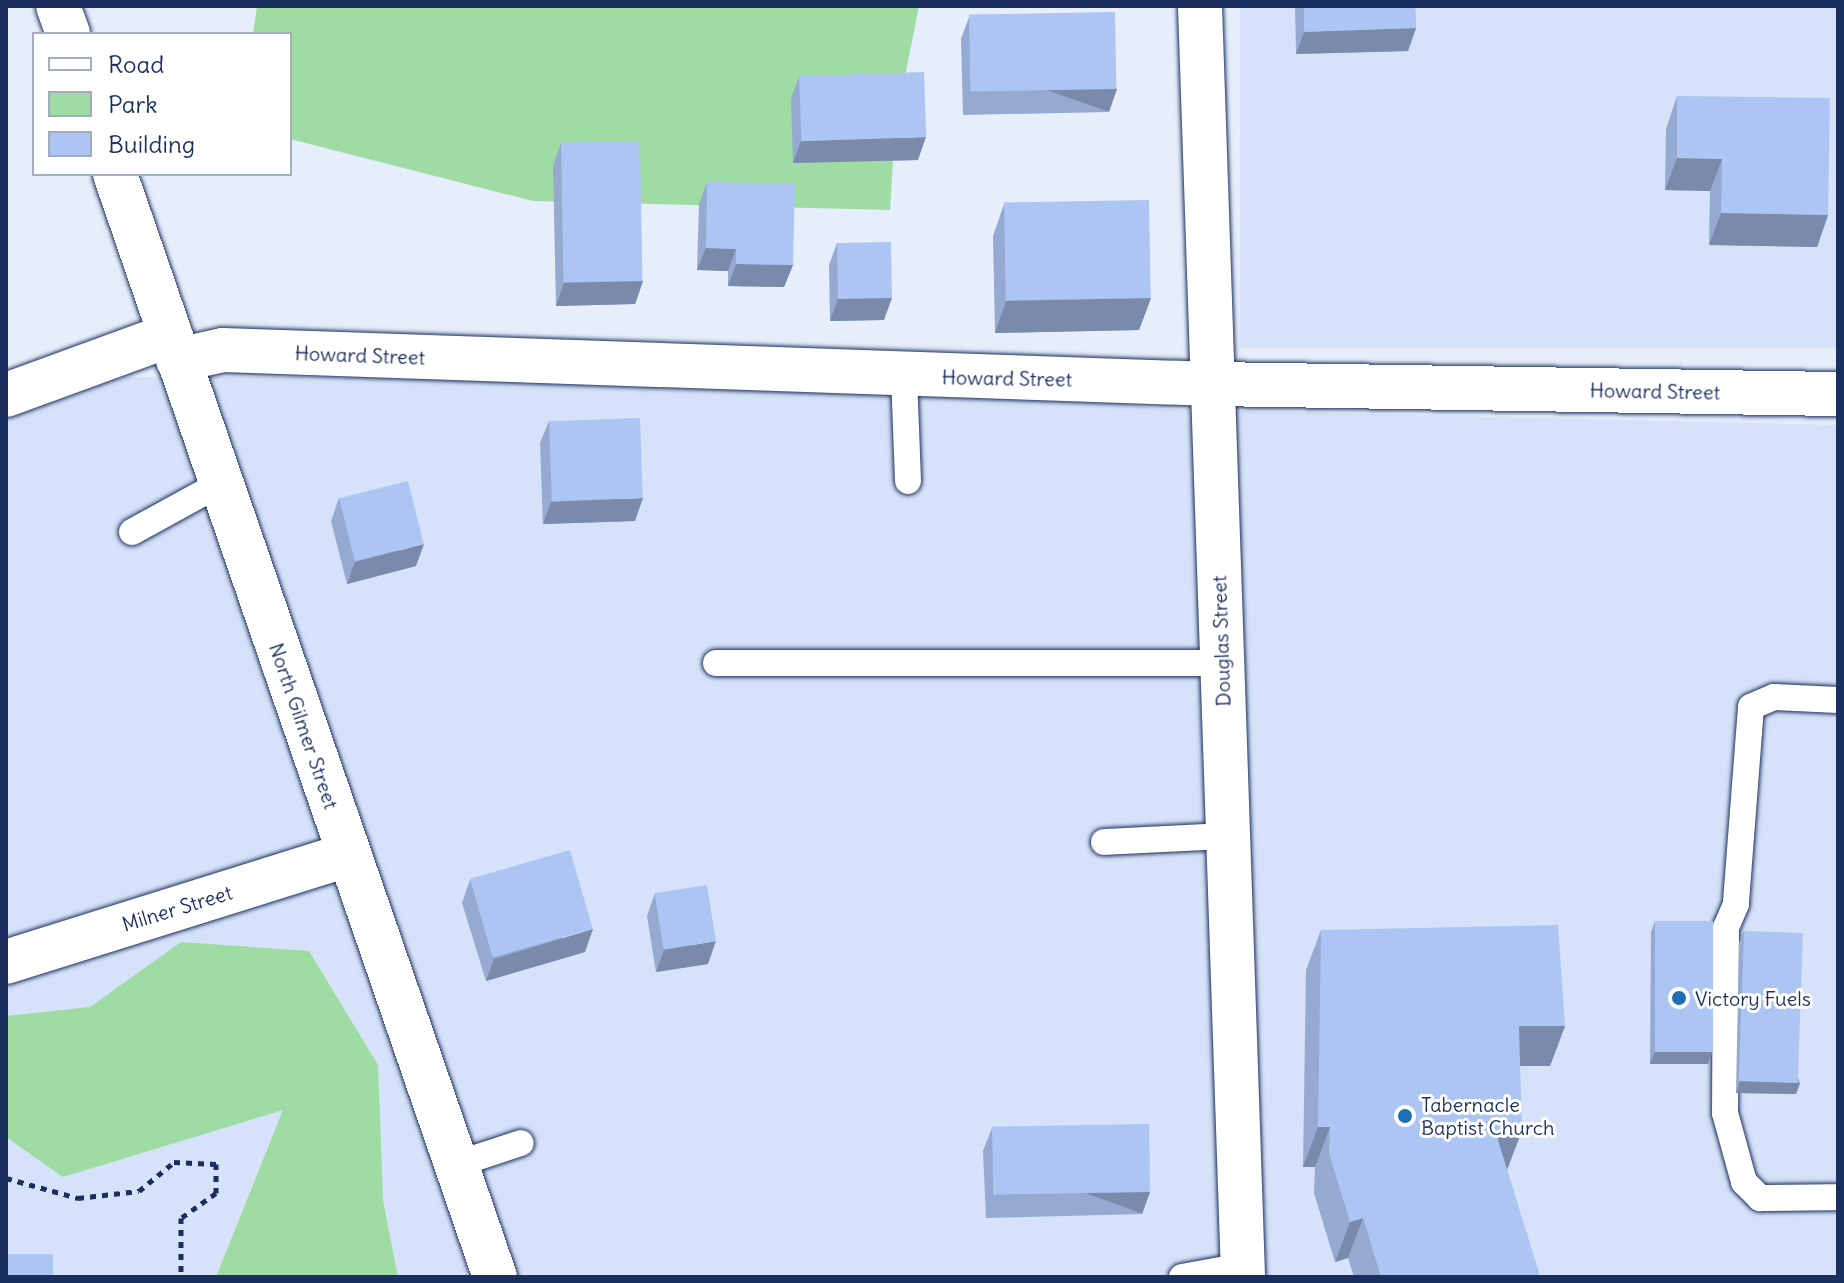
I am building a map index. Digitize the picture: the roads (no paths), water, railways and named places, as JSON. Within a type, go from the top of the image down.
[{"type":"street","points":[[58,6],[67,32]]},
{"type":"street","name":"Douglas Street","points":[[1200,6],[1242,1271]]},
{"type":"street","name":"North Gilmer Street","points":[[116,176],[495,1277]]},
{"type":"street","name":"Howard Street","points":[[6,395],[174,347],[904,376],[1838,394]]},
{"type":"street","name":"Milner Street","points":[[6,962],[348,855]]},
{"type":"lane","points":[[904,376],[908,481]]},
{"type":"lane","points":[[132,532],[221,483]]},
{"type":"lane","points":[[716,663],[1222,663]]},
{"type":"lane","points":[[1838,700],[1774,697],[1751,707],[1736,904],[1726,927],[1725,1113],[1744,1182],[1760,1198],[1838,1197]]},
{"type":"lane","points":[[1104,842],[1228,836]]},
{"type":"lane","points":[[457,1164],[521,1143]]},
{"type":"lane","points":[[1182,1277],[1242,1271]]},
{"type":"place","name":"Victory Fuels","points":[[1679,998]]},
{"type":"place","name":"Tabernacle Baptist Church","points":[[1405,1116]]}]
